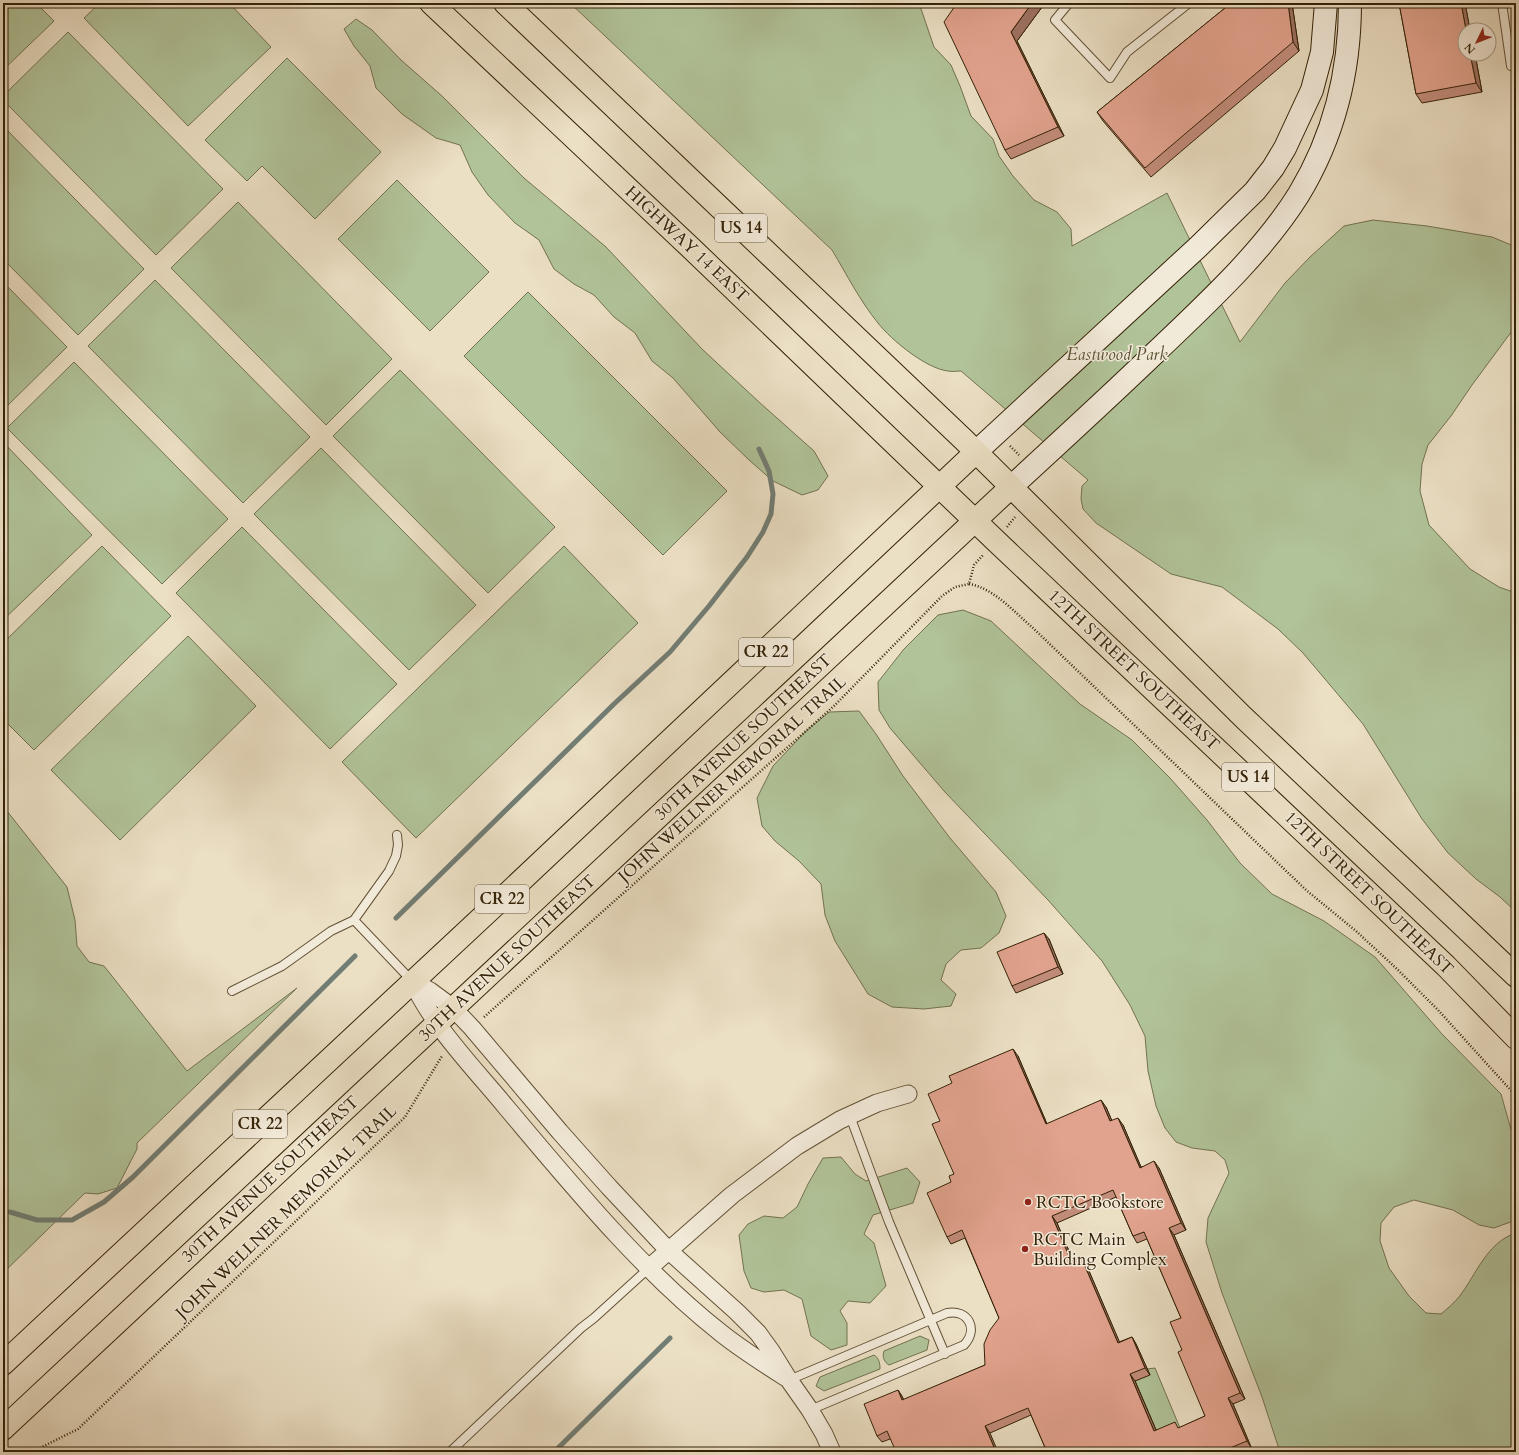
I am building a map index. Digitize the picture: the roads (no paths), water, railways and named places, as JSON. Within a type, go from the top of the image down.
[{"type":"main road","name":"HIGHWAY 14 EAST","points":[[431,3],[692,249],[941,487]]},
{"type":"main road","name":"US 14","points":[[505,3],[976,452],[1243,717],[1516,976]]},
{"type":"main road","name":"CR 22","points":[[3,1364],[507,894],[941,487],[976,452]]},
{"type":"main road","name":"12TH STREET SOUTHEAST","points":[[941,487],[996,541],[1446,966],[1516,1038]]},
{"type":"main road","name":"30TH AVENUE SOUTHEAST","points":[[3,1429],[1011,487]]},
{"type":"street","points":[[976,452],[1198,247],[1255,191],[1273,168],[1298,123],[1312,90],[1322,52],[1326,3]]},
{"type":"street","points":[[1011,487],[1175,333],[1223,285],[1269,235],[1286,213],[1315,163],[1336,112],[1347,54],[1350,3]]},
{"type":"street","points":[[412,981],[430,991],[453,1008],[472,1028],[560,1132],[668,1250],[737,1312],[758,1333],[810,1410],[824,1434],[832,1452]]},
{"type":"street","points":[[412,981],[420,998],[436,1023],[453,1044],[541,1149],[649,1268],[720,1332],[789,1380]]},
{"type":"street","points":[[649,1268],[732,1195],[797,1146],[850,1116],[877,1103],[908,1094]]},
{"type":"lane","points":[[1069,3],[1055,20],[1110,78],[1127,52],[1189,3]]},
{"type":"lane","points":[[1502,3],[1511,66]]},
{"type":"lane","points":[[232,991],[282,966],[331,931],[354,920],[388,871],[396,856],[398,845],[397,835]]},
{"type":"lane","points":[[354,920],[412,981]]},
{"type":"lane","points":[[850,1116],[889,1222],[945,1354]]},
{"type":"lane","points":[[450,1452],[581,1328],[649,1268]]},
{"type":"lane","points":[[789,1380],[952,1312],[962,1314],[969,1322],[972,1333],[969,1340],[964,1345],[810,1410]]},
{"type":"waterway","points":[[396,918],[614,704],[670,652],[709,606],[747,557],[763,532],[771,514],[773,494],[769,471],[759,449]]},
{"type":"waterway","points":[[10,1212],[37,1220],[72,1220],[104,1202],[133,1177],[355,956]]},
{"type":"waterway","points":[[554,1452],[670,1338]]},
{"type":"place","name":"RCTC Bookstore","points":[[1028,1202]]},
{"type":"place","name":"RCTC Main Building Complex","points":[[1025,1249]]},
{"type":"park label","name":"Eastwood Park","points":[[1117,354]]}]
